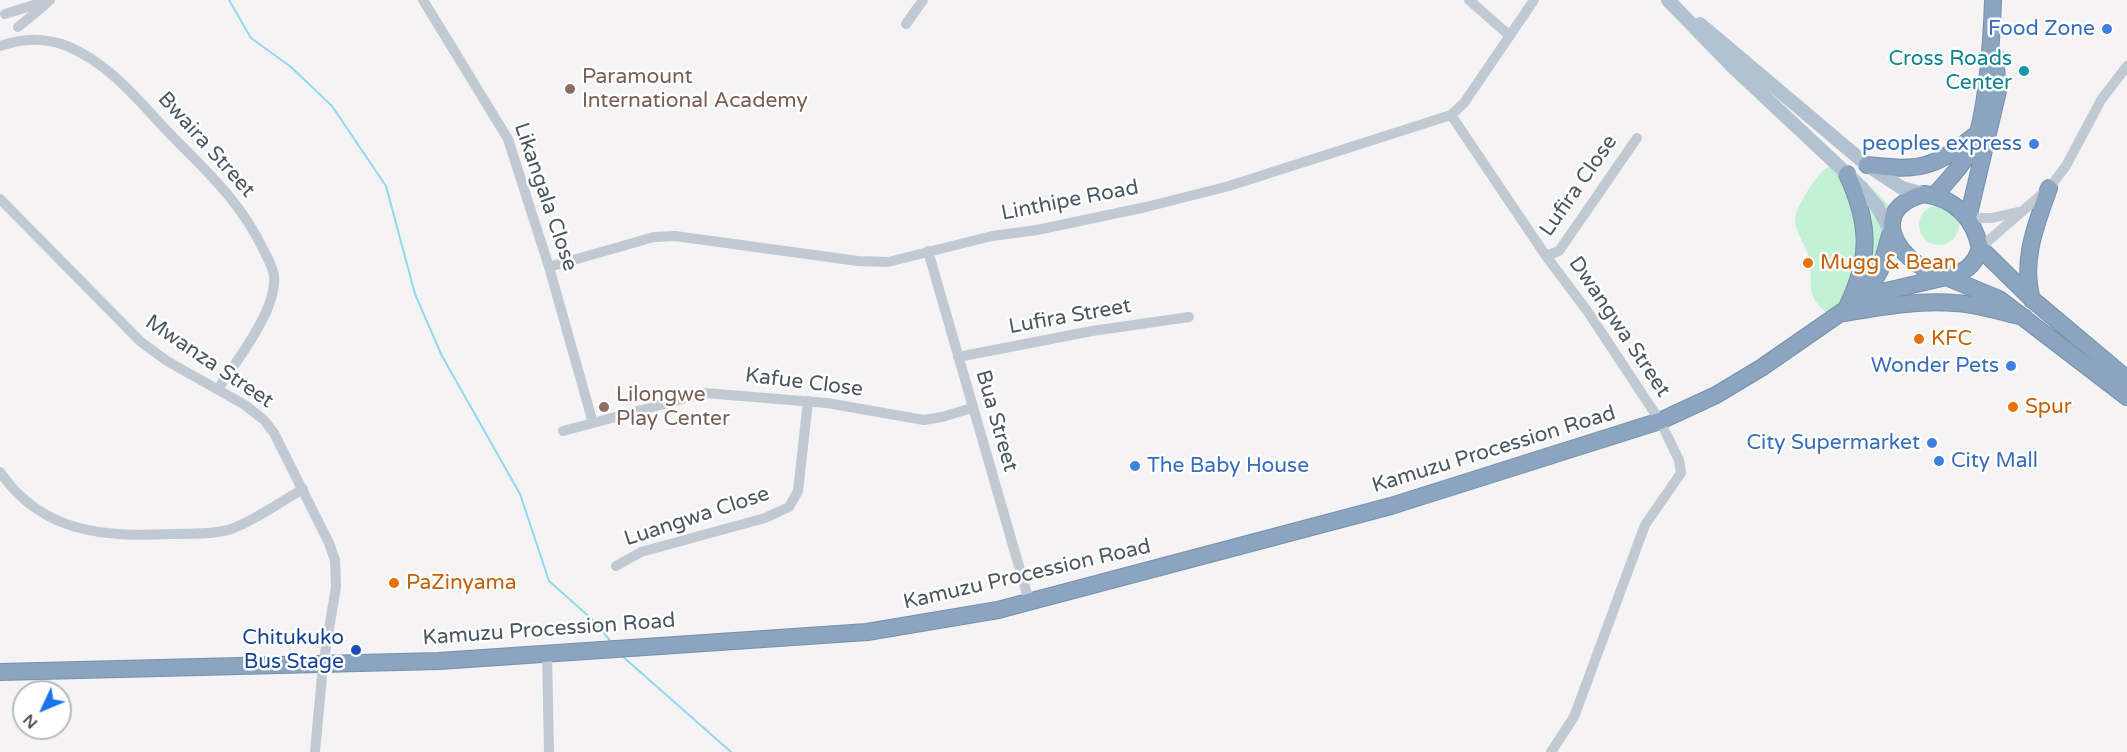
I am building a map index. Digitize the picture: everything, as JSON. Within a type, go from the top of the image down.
[{"type":"highway","points":[[1865,296],[1880,270],[1891,232],[1892,218],[1900,204],[1929,194],[1963,162],[1978,133],[1992,39],[1994,0]]},
{"type":"highway","points":[[1968,218],[1998,91],[1992,39]]},
{"type":"highway","points":[[1867,165],[1906,169],[1924,167],[1943,160],[1978,133]]},
{"type":"highway","points":[[1847,174],[1859,199],[1866,236],[1857,279],[1844,313],[1895,305],[1940,302],[1984,307],[2024,317]]},
{"type":"highway","points":[[2033,300],[2027,281],[2027,264],[2049,188]]},
{"type":"highway","points":[[1929,194],[1950,202],[1968,218],[1980,248],[2033,300],[2127,379]]},
{"type":"highway","points":[[1891,232],[1905,253],[1918,264],[1931,272],[1999,299],[2127,397]]},
{"type":"highway","points":[[1865,296],[1961,273],[1971,267],[1980,248]]},
{"type":"highway","name":"Kamuzu Procession Road","points":[[0,672],[439,661],[867,632],[954,619],[1392,506],[1659,421],[1716,395],[1844,313],[1865,296]]},
{"type":"main road","points":[[1668,0],[1728,62],[1847,174],[1871,199],[1891,232]]},
{"type":"main road","points":[[1674,0],[1867,165],[1902,188],[1929,194]]},
{"type":"street","points":[[2,14],[50,0]]},
{"type":"street","points":[[18,27],[50,0]]},
{"type":"street","name":"Likangala Close","points":[[423,0],[508,139],[549,267],[593,423]]},
{"type":"street","points":[[906,24],[924,0]]},
{"type":"street","points":[[1469,0],[1510,36]]},
{"type":"street","points":[[1451,115],[1464,103],[1534,0]]},
{"type":"street","points":[[2,14],[18,27],[22,40]]},
{"type":"street","name":"Bwaira Street","points":[[0,46],[22,40],[47,40],[68,46],[95,61],[118,78],[226,190],[259,240],[273,270],[271,295],[258,326],[218,390]]},
{"type":"street","points":[[1980,248],[2049,188],[2066,166],[2101,100],[2127,66]]},
{"type":"street","name":"Linthipe Road","points":[[549,267],[654,237],[675,236],[888,262],[992,236],[1048,228],[1229,186],[1451,115]]},
{"type":"street","name":"Dwangwa Street","points":[[1451,115],[1588,312],[1659,421],[1679,460],[1682,473],[1645,525],[1574,717],[1551,752]]},
{"type":"street","name":"Lufira Close","points":[[1549,255],[1559,251],[1637,138]]},
{"type":"street","name":"Mwanza Street","points":[[0,199],[141,342],[167,361],[254,411],[270,426],[329,543],[334,560],[335,596],[323,665],[315,752]]},
{"type":"street","points":[[1968,218],[2001,217],[2024,210]]},
{"type":"street","name":"Bua Street","points":[[928,251],[1029,601]]},
{"type":"street","name":"Lufira Street","points":[[958,357],[1092,331],[1189,317]]},
{"type":"street","name":"Kafue Close","points":[[563,431],[705,393],[808,401],[924,420],[972,408]]},
{"type":"street","name":"Luangwa Close","points":[[616,566],[640,552],[765,518],[789,507],[798,491],[808,401]]},
{"type":"street","points":[[0,472],[21,498],[55,519],[90,532],[115,536],[228,530],[303,489]]},
{"type":"street","points":[[547,653],[549,752]]},
{"type":"green space","points":[[1839,162],[1871,187],[1890,208],[1897,220],[1900,232],[1899,245],[1896,258],[1887,270],[1827,313],[1812,294],[1809,259],[1795,219],[1802,201],[1815,180],[1825,170]]},
{"type":"green space","points":[[1939,205],[1953,211],[1959,225],[1953,239],[1939,245],[1925,239],[1919,225],[1925,211]]},
{"type":"waterway","points":[[229,0],[251,38],[291,67],[332,106],[386,186],[415,294],[442,356],[520,494],[549,581],[593,620],[612,643]]},
{"type":"waterway","points":[[621,655],[731,752]]},
{"type":"place","name":"Food Zone","points":[[2107,29]]},
{"type":"place","name":"Cross Roads Center","points":[[2024,71]]},
{"type":"place","name":"Paramount International Academy","points":[[570,89]]},
{"type":"place","name":"peoples express","points":[[2034,144]]},
{"type":"place","name":"Mugg & Bean","points":[[1808,263]]},
{"type":"place","name":"KFC","points":[[1919,339]]},
{"type":"place","name":"Wonder Pets","points":[[2011,366]]},
{"type":"place","name":"Lilongwe Play Center","points":[[604,407]]},
{"type":"place","name":"Spur","points":[[2013,407]]},
{"type":"place","name":"City Supermarket","points":[[1932,443]]},
{"type":"place","name":"City Mall","points":[[1939,461]]},
{"type":"place","name":"The Baby House","points":[[1135,466]]},
{"type":"place","name":"PaZinyama","points":[[394,583]]},
{"type":"place","name":"Chitukuko Bus Stage","points":[[356,650]]}]
